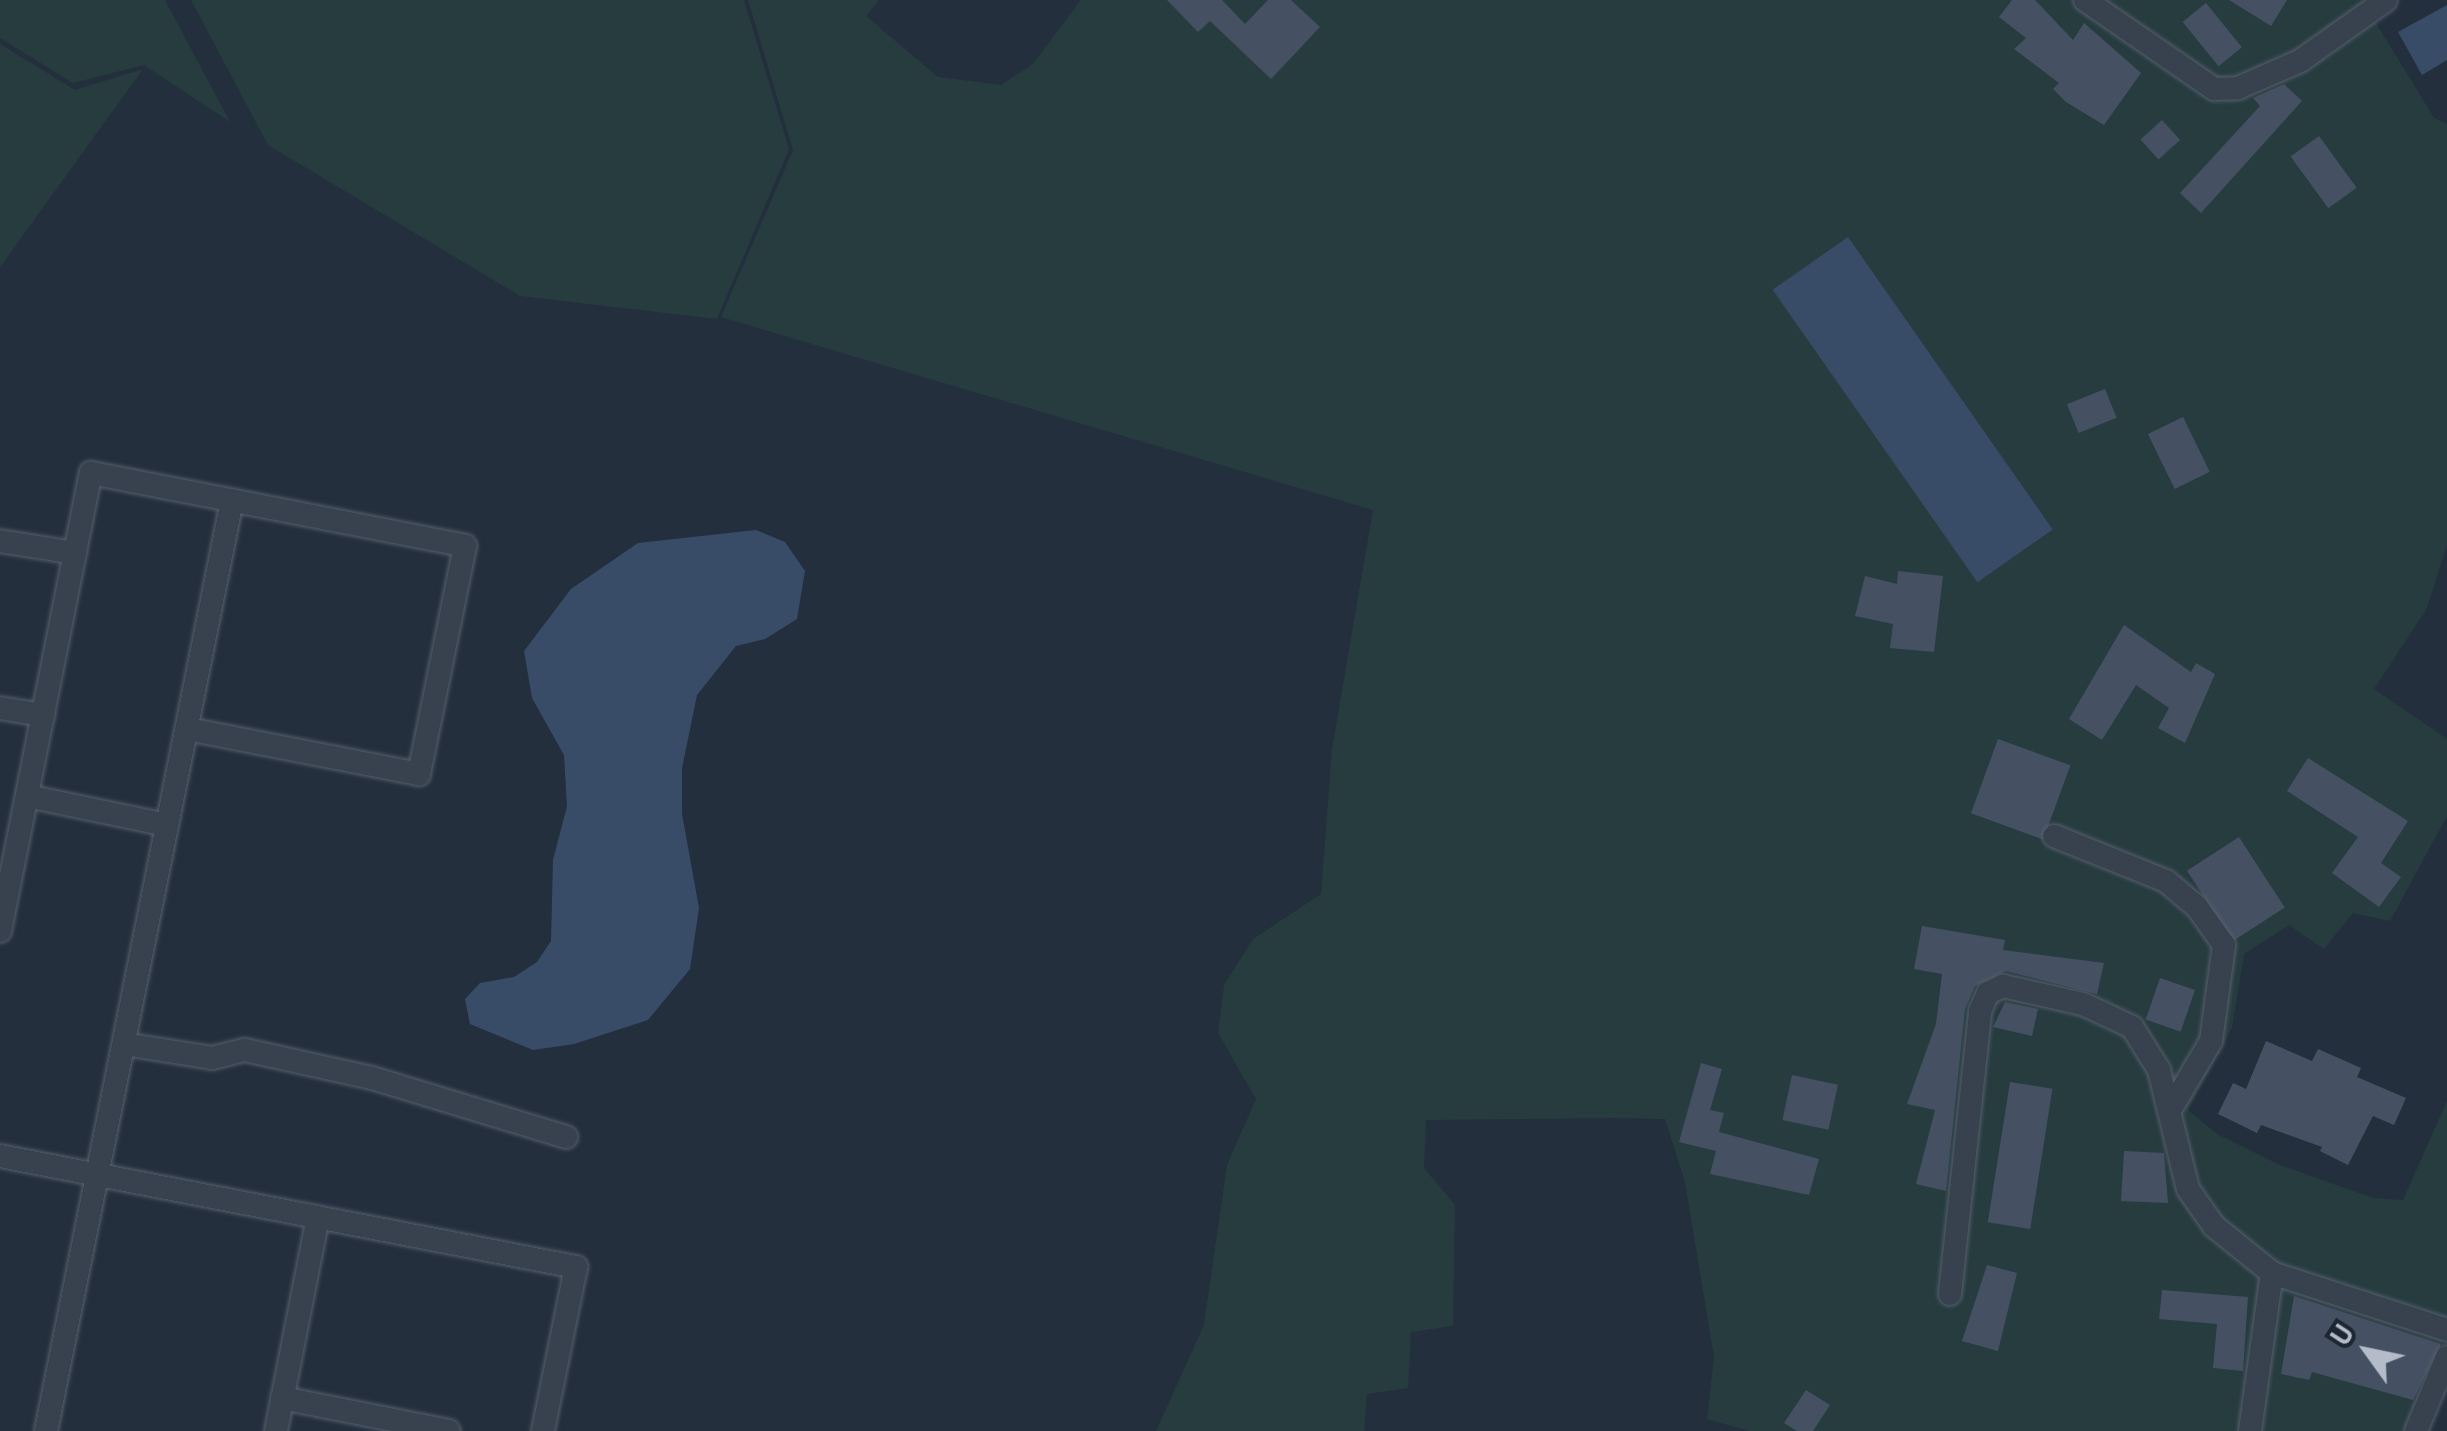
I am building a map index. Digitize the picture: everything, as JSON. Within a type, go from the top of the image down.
[{"type":"street","points":[[2085,0],[2214,89],[2238,88],[2300,61],[2386,0]]},
{"type":"street","points":[[0,931],[7,862],[27,796],[91,473],[465,546],[419,774],[187,728]]},
{"type":"street","points":[[46,1431],[232,500]]},
{"type":"street","points":[[0,541],[75,553]]},
{"type":"street","points":[[0,708],[43,715]]},
{"type":"street","points":[[27,796],[167,825]]},
{"type":"street","points":[[2054,836],[2166,881],[2197,907],[2224,945],[2211,1041],[2170,1110]]},
{"type":"street","points":[[1950,1294],[1980,1012],[1994,988],[2083,1004],[2132,1027],[2159,1070],[2188,1190],[2214,1226],[2272,1274],[2447,1330]]},
{"type":"street","points":[[124,1044],[212,1058],[245,1050],[372,1078],[566,1137]]},
{"type":"street","points":[[0,1156],[576,1267],[543,1431]]},
{"type":"street","points":[[276,1431],[318,1218]]},
{"type":"street","points":[[2250,1431],[2272,1274]]},
{"type":"street","points":[[2416,1431],[2447,1357]]},
{"type":"street","points":[[282,1398],[449,1431]]},
{"type":"green space","points":[[0,0],[165,0],[230,122],[144,65],[73,83],[0,38]]},
{"type":"green space","points":[[191,0],[744,0],[789,149],[717,319],[520,296],[268,145]]},
{"type":"green space","points":[[748,0],[879,0],[866,16],[938,77],[1001,85],[1033,64],[1081,0],[2362,0],[2434,118],[2447,124],[2447,546],[2426,610],[2374,689],[2447,739],[2447,816],[2390,921],[2353,913],[2324,949],[2289,925],[2244,954],[2232,1028],[2188,1110],[2217,1134],[2280,1165],[2373,1198],[2403,1200],[2447,1101],[2447,1329],[2404,1431],[1749,1431],[1707,1419],[1714,1357],[1685,1182],[1665,1119],[1614,1118],[1426,1120],[1424,1168],[1455,1205],[1453,1326],[1411,1332],[1408,1388],[1367,1394],[1364,1431],[1156,1431],[1204,1325],[1227,1165],[1256,1099],[1218,1033],[1224,985],[1253,939],[1321,894],[1332,749],[1373,510],[721,317],[793,150]]},
{"type":"green space","points":[[0,44],[75,90],[143,69],[0,267]]},
{"type":"water","points":[[2447,5],[2447,60],[2422,75],[2398,32]]},
{"type":"water","points":[[1848,237],[2053,529],[1977,582],[1773,290]]},
{"type":"water","points":[[756,530],[785,542],[805,571],[797,619],[765,639],[736,646],[697,695],[682,768],[682,814],[699,908],[690,969],[648,1020],[574,1044],[533,1050],[470,1024],[465,999],[480,983],[514,977],[537,962],[551,941],[553,860],[567,806],[564,755],[532,698],[524,651],[571,589],[638,543]]},
{"type":"building","points":[[1167,0],[1222,0],[1245,24],[1268,0],[1291,0],[1320,27],[1271,79],[1210,21],[1198,32]]},
{"type":"building","points":[[2012,0],[2035,0],[2073,40],[2084,23],[2141,73],[2104,125],[2066,102],[2053,89],[2059,83],[2014,49],[2026,38],[1999,17]]},
{"type":"building","points":[[2229,0],[2287,0],[2271,26]]},
{"type":"building","points":[[2206,3],[2242,47],[2219,66],[2183,22]]},
{"type":"building","points":[[2284,84],[2302,101],[2201,213],[2180,193],[2260,106],[2253,98]]},
{"type":"building","points":[[2162,120],[2180,140],[2159,159],[2140,139]]},
{"type":"building","points":[[2319,136],[2357,188],[2328,208],[2291,157]]},
{"type":"building","points":[[2105,389],[2117,418],[2079,433],[2067,404]]},
{"type":"building","points":[[2183,417],[2210,472],[2175,489],[2148,434]]},
{"type":"building","points":[[1898,571],[1943,576],[1934,652],[1890,648],[1893,624],[1855,616],[1865,576],[1897,584]]},
{"type":"building","points":[[2124,625],[2191,672],[2196,663],[2215,674],[2185,743],[2158,728],[2169,708],[2136,685],[2102,740],[2069,719]]},
{"type":"building","points":[[1998,739],[2070,765],[2043,840],[1971,813]]},
{"type":"building","points":[[2308,758],[2408,821],[2381,863],[2401,877],[2379,907],[2332,873],[2358,837],[2287,791]]},
{"type":"building","points":[[2239,837],[2285,907],[2233,941],[2187,871]]},
{"type":"building","points":[[1922,926],[2005,940],[2003,950],[2104,963],[2097,994],[2006,971],[1975,986],[1965,1009],[1946,1191],[1916,1184],[1935,1110],[1907,1104],[1936,1024],[1942,974],[1914,969]]},
{"type":"building","points":[[2160,978],[2195,990],[2181,1032],[2146,1020]]},
{"type":"building","points":[[2005,1002],[2038,1009],[2032,1036],[1993,1027]]},
{"type":"building","points":[[2266,1041],[2312,1061],[2318,1049],[2361,1068],[2357,1077],[2406,1098],[2394,1125],[2373,1116],[2348,1165],[2320,1151],[2322,1147],[2261,1125],[2257,1133],[2218,1114],[2233,1083],[2246,1089]]},
{"type":"building","points":[[1701,1063],[1722,1069],[1710,1110],[1724,1113],[1719,1132],[1819,1159],[1809,1195],[1710,1174],[1716,1151],[1679,1142]]},
{"type":"building","points":[[1792,1075],[1838,1085],[1828,1130],[1782,1120]]},
{"type":"building","points":[[2010,1082],[2052,1089],[2030,1229],[1988,1222]]},
{"type":"building","points":[[2124,1151],[2164,1153],[2168,1203],[2121,1201]]},
{"type":"building","points":[[1987,1265],[2017,1273],[1998,1351],[1962,1341]]},
{"type":"building","points":[[2162,1290],[2248,1297],[2243,1371],[2213,1368],[2217,1324],[2159,1319]]},
{"type":"building","points":[[2294,1296],[2441,1344],[2413,1400],[2312,1372],[2309,1380],[2281,1374]]},
{"type":"building","points":[[1806,1390],[1830,1405],[1813,1431],[1797,1431],[1784,1423]]}]
